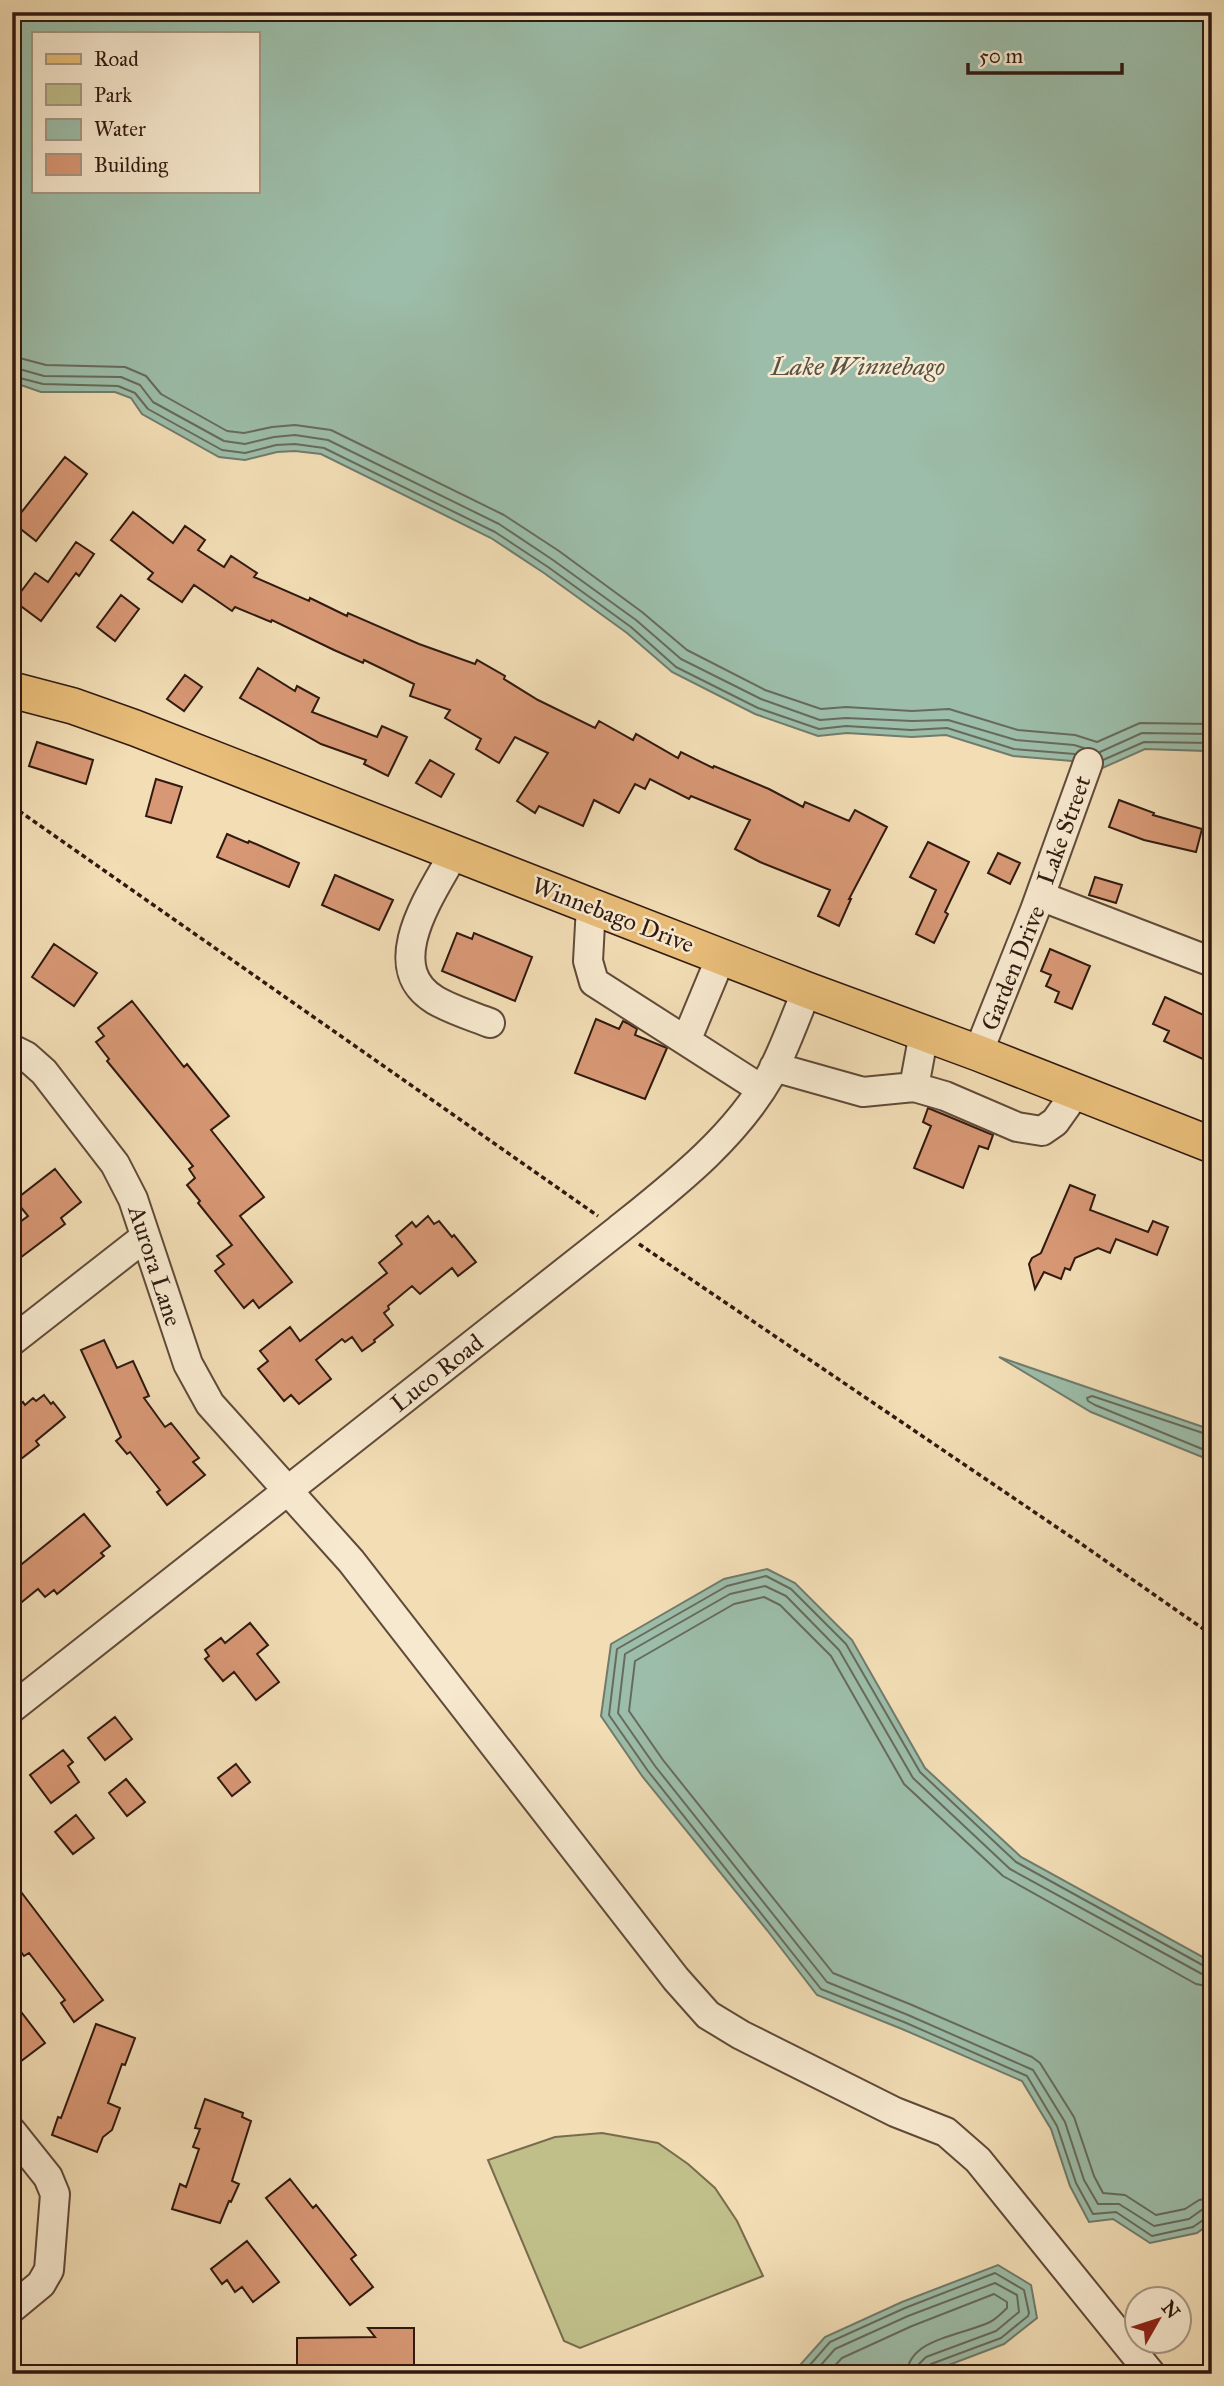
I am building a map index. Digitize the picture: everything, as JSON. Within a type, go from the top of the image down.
[{"type":"main road","name":"Winnebago Drive","points":[[12,690],[73,706],[135,728],[1212,1145]]},
{"type":"street","name":"Lake Street","points":[[1040,896],[1088,763]]},
{"type":"street","points":[[454,853],[412,938],[410,961],[417,983],[434,1000],[490,1024]]},
{"type":"street","name":"Garden Drive","points":[[978,1053],[1040,896],[1212,962]]},
{"type":"street","points":[[591,906],[588,961],[594,982],[686,1041],[767,1078],[863,1092],[914,1087],[944,1096],[1017,1127],[1042,1131],[1055,1122],[1077,1091]]},
{"type":"street","points":[[686,1041],[721,957]]},
{"type":"street","name":"Luco Road","points":[[12,1708],[661,1195],[718,1143],[767,1078],[807,990]]},
{"type":"street","points":[[914,1087],[924,1033]]},
{"type":"street","name":"Aurora Lane","points":[[12,1049],[41,1069],[108,1153],[125,1181],[183,1352],[210,1404],[351,1561],[676,1979],[708,2015],[741,2035],[895,2112],[946,2132],[978,2160],[1151,2374]]},
{"type":"street","points":[[12,1341],[145,1237]]},
{"type":"street","points":[[12,2132],[48,2178],[55,2194],[49,2270],[41,2284],[12,2308]]},
{"type":"green space","points":[[602,2133],[658,2143],[688,2164],[715,2188],[737,2221],[763,2276],[580,2348],[564,2341],[488,2160],[555,2137]]},
{"type":"water","name":"Lake Winnebago","points":[[12,12],[1212,12],[1212,749],[1206,751],[1145,749],[1098,770],[1072,761],[1013,756],[946,735],[912,737],[847,733],[818,736],[755,714],[672,672],[627,633],[491,538],[321,454],[277,452],[245,460],[219,457],[142,414],[131,398],[115,392],[41,392],[12,382]]},
{"type":"water","points":[[999,1357],[1212,1430],[1212,1461],[1091,1412]]},
{"type":"water","points":[[767,1569],[795,1583],[852,1640],[925,1768],[1021,1857],[1212,1962],[1212,2222],[1197,2233],[1150,2243],[1113,2219],[1089,2222],[1070,2186],[1051,2129],[1022,2081],[817,1995],[642,1776],[601,1716],[611,1644],[724,1579]]},
{"type":"water","points":[[998,2265],[1031,2285],[1037,2318],[1004,2344],[925,2374],[792,2374],[825,2337],[902,2302]]},
{"type":"building","points":[[65,457],[87,474],[36,541],[13,523]]},
{"type":"building","points":[[133,512],[173,543],[185,526],[205,540],[198,550],[224,567],[231,556],[257,573],[254,577],[309,601],[310,598],[347,616],[348,613],[419,644],[475,664],[477,660],[538,700],[595,728],[599,721],[633,740],[636,734],[678,758],[681,752],[713,768],[714,766],[769,789],[803,807],[805,802],[849,821],[855,810],[887,827],[849,899],[839,926],[818,916],[830,890],[735,849],[750,820],[691,796],[689,799],[650,779],[645,789],[635,784],[619,813],[594,800],[583,826],[539,806],[535,813],[517,801],[548,753],[515,737],[499,763],[476,749],[481,739],[445,718],[450,710],[410,696],[414,684],[272,620],[271,622],[235,607],[232,611],[194,585],[182,602],[148,579],[153,573],[111,540]]},
{"type":"building","points":[[76,542],[94,554],[79,576],[76,573],[41,621],[14,601],[35,573],[48,582]]},
{"type":"building","points":[[121,595],[139,609],[115,641],[97,627]]},
{"type":"building","points":[[258,668],[295,691],[297,686],[319,698],[312,712],[377,737],[382,726],[407,737],[388,776],[364,764],[366,760],[321,744],[240,698]]},
{"type":"building","points":[[185,675],[202,687],[184,711],[167,699]]},
{"type":"building","points":[[37,742],[93,760],[86,784],[29,766]]},
{"type":"building","points":[[430,760],[454,774],[441,797],[416,783]]},
{"type":"building","points":[[156,779],[182,787],[171,823],[146,816]]},
{"type":"building","points":[[1119,800],[1154,813],[1153,815],[1202,829],[1196,852],[1144,840],[1109,827]]},
{"type":"building","points":[[227,834],[299,863],[289,887],[217,857]]},
{"type":"building","points":[[928,842],[969,862],[945,912],[948,914],[934,943],[916,934],[936,890],[910,877]]},
{"type":"building","points":[[998,853],[1020,863],[1010,884],[988,873]]},
{"type":"building","points":[[335,875],[393,900],[379,930],[322,905]]},
{"type":"building","points":[[1095,877],[1122,885],[1116,903],[1089,895]]},
{"type":"building","points":[[457,933],[472,939],[474,933],[532,957],[515,1001],[442,971]]},
{"type":"building","points":[[54,944],[97,973],[74,1006],[32,977]]},
{"type":"building","points":[[1050,949],[1090,966],[1072,1009],[1055,1002],[1059,992],[1046,986],[1051,975],[1041,971]]},
{"type":"building","points":[[1165,997],[1212,1019],[1212,1050],[1207,1061],[1164,1041],[1169,1031],[1153,1024]]},
{"type":"building","points":[[132,1001],[184,1067],[187,1064],[229,1116],[211,1130],[264,1197],[240,1216],[292,1282],[259,1308],[253,1300],[244,1308],[215,1271],[224,1264],[217,1256],[232,1245],[187,1185],[195,1178],[189,1169],[193,1166],[107,1061],[109,1059],[96,1042],[104,1036],[98,1028]]},
{"type":"building","points":[[596,1019],[619,1029],[623,1021],[637,1029],[635,1035],[667,1048],[645,1099],[575,1073]]},
{"type":"building","points":[[928,1108],[993,1135],[988,1149],[979,1146],[963,1188],[914,1168],[931,1126],[923,1122]]},
{"type":"building","points":[[55,1169],[81,1202],[61,1218],[65,1224],[12,1264],[12,1228],[28,1216],[15,1200]]},
{"type":"building","points":[[1070,1185],[1095,1195],[1090,1210],[1148,1232],[1153,1221],[1168,1227],[1157,1255],[1116,1239],[1110,1253],[1098,1248],[1075,1258],[1070,1270],[1065,1268],[1061,1279],[1044,1272],[1035,1289],[1029,1264],[1032,1258],[1041,1253]]},
{"type":"building","points":[[428,1216],[434,1224],[439,1221],[452,1237],[454,1235],[476,1262],[458,1276],[452,1268],[420,1294],[412,1286],[388,1306],[389,1309],[384,1313],[393,1325],[374,1340],[375,1342],[362,1351],[352,1337],[345,1342],[342,1339],[316,1360],[331,1379],[299,1404],[291,1395],[284,1401],[258,1369],[268,1361],[260,1351],[290,1327],[300,1341],[387,1273],[379,1263],[402,1244],[396,1236],[412,1222],[416,1227]]},
{"type":"building","points":[[104,1340],[117,1368],[133,1361],[149,1396],[144,1398],[165,1427],[171,1423],[199,1458],[193,1462],[205,1475],[167,1505],[157,1492],[160,1490],[130,1452],[127,1454],[116,1441],[121,1437],[81,1350]]},
{"type":"building","points":[[44,1395],[65,1417],[36,1441],[39,1445],[12,1466],[12,1411],[23,1402],[25,1405],[33,1398],[36,1401]]},
{"type":"building","points":[[84,1514],[110,1546],[101,1553],[104,1556],[57,1594],[54,1590],[45,1597],[38,1589],[12,1610],[12,1572]]},
{"type":"building","points":[[250,1623],[268,1645],[257,1654],[279,1682],[256,1700],[234,1672],[223,1681],[205,1659],[209,1656],[205,1650],[221,1638],[225,1643]]},
{"type":"building","points":[[115,1717],[132,1739],[105,1760],[88,1738]]},
{"type":"building","points":[[63,1750],[73,1762],[68,1766],[79,1782],[51,1803],[30,1775]]},
{"type":"building","points":[[236,1764],[250,1782],[232,1796],[218,1778]]},
{"type":"building","points":[[126,1779],[145,1802],[127,1816],[109,1793]]},
{"type":"building","points":[[76,1815],[94,1838],[73,1854],[55,1832]]},
{"type":"building","points":[[12,1880],[103,2000],[74,2022],[61,2003],[65,2000],[29,1953],[24,1956],[12,1940]]},
{"type":"building","points":[[22,2013],[45,2043],[12,2068],[12,2020]]},
{"type":"building","points":[[96,2024],[135,2038],[108,2103],[120,2108],[112,2130],[103,2137],[97,2152],[52,2135],[58,2117],[61,2118]]},
{"type":"building","points":[[205,2099],[243,2113],[242,2117],[251,2121],[232,2181],[239,2184],[220,2223],[172,2209],[180,2184],[186,2187],[199,2149],[193,2147],[200,2129],[195,2128]]},
{"type":"building","points":[[290,2179],[313,2208],[316,2205],[356,2255],[351,2259],[373,2287],[350,2305],[266,2198]]},
{"type":"building","points":[[247,2241],[279,2282],[253,2302],[242,2287],[235,2292],[227,2280],[222,2284],[211,2269]]},
{"type":"building","points":[[368,2328],[414,2328],[414,2370],[348,2367],[348,2374],[297,2374],[297,2338],[375,2337]]}]
